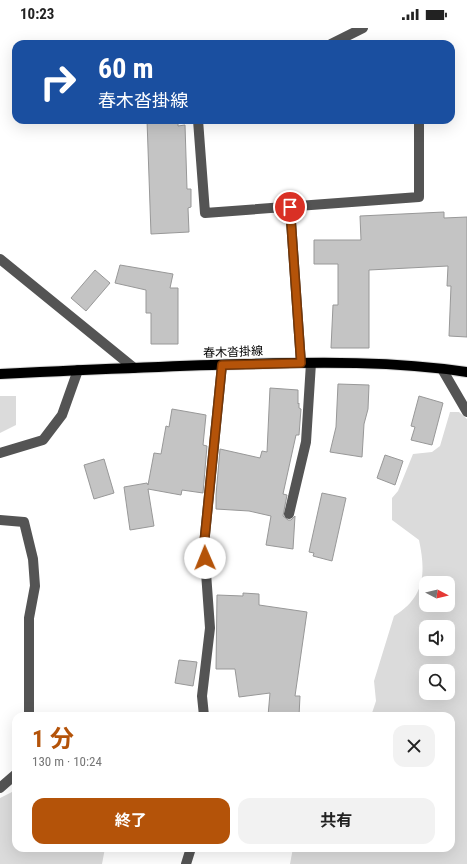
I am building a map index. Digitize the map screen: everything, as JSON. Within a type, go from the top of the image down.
[{"type":"main road","name":"春木沓掛線","points":[[0,374],[306,363],[370,363],[467,372]]},
{"type":"street","points":[[339,40],[363,28]]},
{"type":"street","points":[[198,124],[205,213],[419,197],[418,124]]},
{"type":"street","points":[[289,514],[306,442],[306,363],[290,207]]},
{"type":"street","points":[[0,260],[134,368]]},
{"type":"street","points":[[204,712],[202,696],[210,628],[204,545],[222,365]]},
{"type":"street","points":[[442,369],[467,412]]},
{"type":"street","points":[[0,453],[43,440],[62,415],[78,370]]},
{"type":"street","points":[[0,520],[24,522],[33,559],[35,586],[29,618],[29,712]]},
{"type":"street","points":[[0,788],[12,778]]},
{"type":"street","points":[[186,864],[190,852]]},
{"type":"shaded area","points":[[0,396],[16,396],[16,425],[0,433]]},
{"type":"shaded area","points":[[450,412],[459,412],[467,419],[467,864],[290,864],[292,852],[455,852],[455,712],[372,712],[376,701],[374,681],[394,616],[412,601],[419,588],[419,612],[455,612],[455,576],[422,576],[422,563],[419,540],[392,520],[392,498],[398,491],[413,454],[432,452],[440,446]]},
{"type":"shaded area","points":[[12,792],[12,852],[104,852],[102,864],[0,864],[0,798]]},
{"type":"building","points":[[147,124],[185,125],[187,189],[191,189],[191,207],[188,208],[189,232],[151,234]]},
{"type":"building","points":[[444,212],[444,218],[467,217],[467,337],[449,336],[451,286],[447,286],[448,266],[369,270],[369,348],[331,348],[333,305],[338,305],[338,264],[314,264],[314,240],[361,240],[360,216]]},
{"type":"building","points":[[120,265],[173,274],[170,288],[178,288],[178,344],[151,344],[151,313],[146,313],[146,290],[115,283]]},
{"type":"building","points":[[95,270],[110,283],[86,311],[71,298]]},
{"type":"building","points":[[338,384],[369,385],[368,409],[364,424],[362,457],[330,452],[336,427]]},
{"type":"building","points":[[270,388],[298,390],[298,404],[299,403],[299,408],[301,409],[299,435],[296,435],[283,494],[287,495],[283,516],[288,520],[291,520],[295,516],[293,549],[266,545],[271,516],[249,511],[216,509],[220,449],[260,458],[262,451],[267,452]]},
{"type":"building","points":[[419,396],[443,403],[432,445],[411,440],[415,427],[411,426]]},
{"type":"building","points":[[172,409],[206,415],[203,445],[207,446],[203,493],[182,490],[181,495],[148,489],[154,526],[130,530],[124,487],[147,483],[148,485],[154,453],[161,454],[166,426],[169,427]]},
{"type":"building","points":[[385,455],[403,461],[395,485],[377,478]]},
{"type":"building","points":[[104,459],[114,493],[94,499],[84,465]]},
{"type":"building","points":[[322,493],[346,498],[332,561],[313,556],[314,553],[309,552]]},
{"type":"building","points":[[243,593],[259,594],[259,605],[307,612],[295,696],[300,696],[299,712],[268,712],[270,693],[239,697],[235,669],[216,669],[217,595],[243,596]]},
{"type":"building","points":[[179,660],[197,662],[193,686],[175,683]]},
{"type":"route","points":[[205,558],[204,545],[222,365],[301,363],[290,207]]}]
